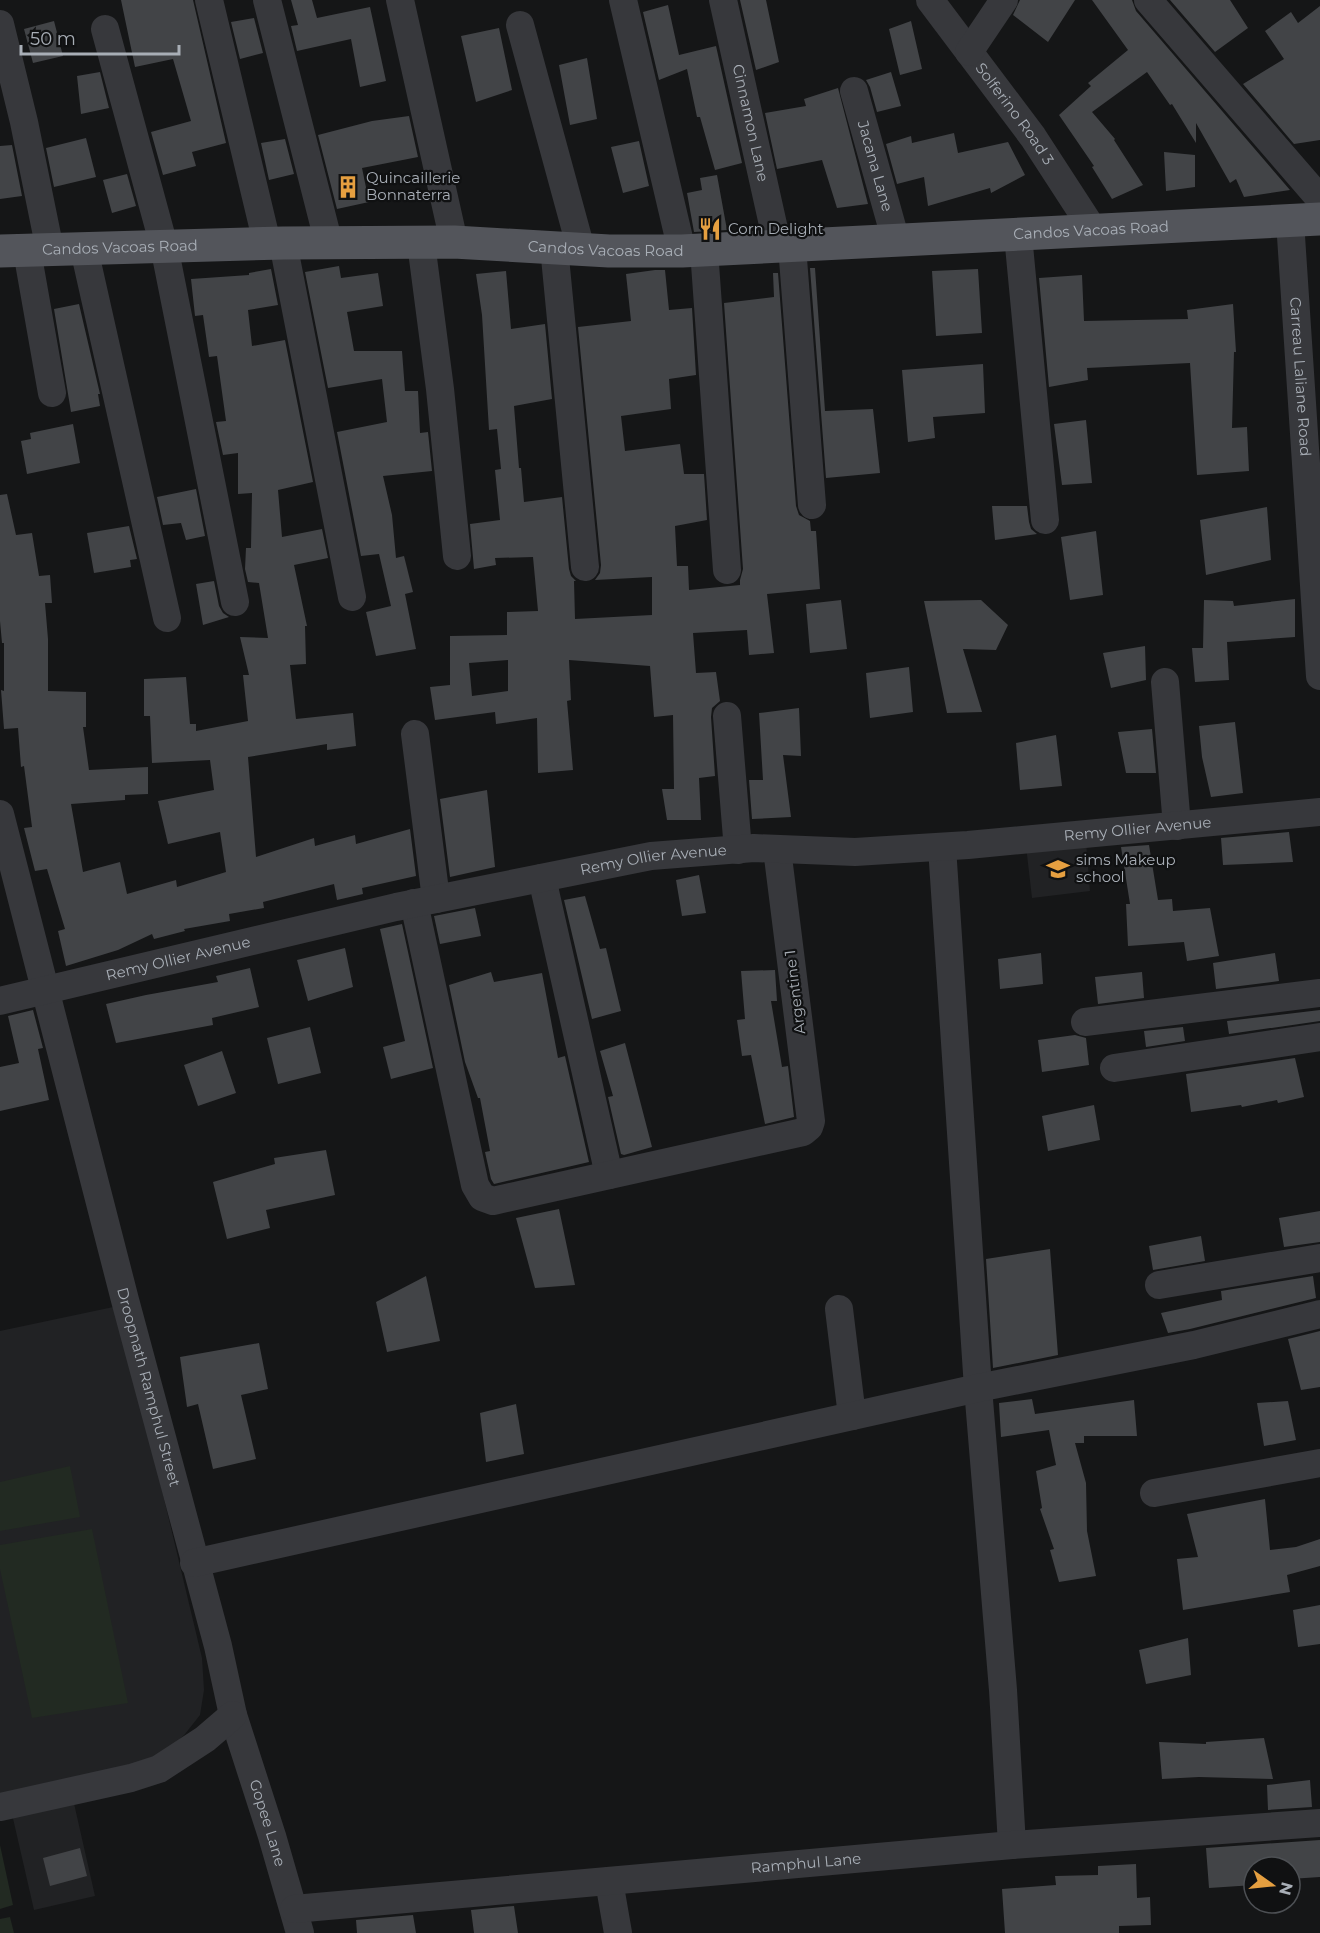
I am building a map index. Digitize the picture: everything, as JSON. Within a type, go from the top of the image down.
[{"type":"main road","name":"Candos Vacoas Road","points":[[26,251],[275,243],[454,242],[567,248],[693,250],[1305,220]]},
{"type":"street","points":[[209,0],[275,243],[352,597]]},
{"type":"street","points":[[267,0],[329,244]]},
{"type":"street","points":[[400,0],[454,242]]},
{"type":"street","points":[[623,0],[693,250],[727,570]]},
{"type":"street","name":"Cinnamon Lane","points":[[723,0],[785,246],[812,505]]},
{"type":"street","name":"Solferino Road 3","points":[[930,0],[1033,137],[1094,231]]},
{"type":"street","points":[[969,52],[1004,0]]},
{"type":"street","points":[[1148,0],[1320,199]]},
{"type":"street","points":[[0,24],[24,122],[26,251],[52,393]]},
{"type":"street","points":[[520,25],[567,248],[585,567]]},
{"type":"street","points":[[105,28],[164,246],[235,602]]},
{"type":"street","name":"Jacana Lane","points":[[854,91],[896,241]]},
{"type":"street","name":"Carreau Laliane Road","points":[[1305,220],[1320,676]]},
{"type":"street","points":[[1018,235],[1045,520]]},
{"type":"street","points":[[421,243],[440,389],[457,556]]},
{"type":"street","points":[[84,249],[167,618]]},
{"type":"street","points":[[1165,682],[1177,826]]},
{"type":"street","points":[[727,716],[738,849]]},
{"type":"street","points":[[415,734],[425,901],[475,1185],[482,1197],[493,1201],[609,1175],[542,878]]},
{"type":"street","name":"Remy Ollier Avenue","points":[[0,1000],[425,901],[651,855],[738,849],[855,852],[942,847],[1320,812]]},
{"type":"street","name":"Droopnath Ramphul Street","points":[[0,814],[194,1563],[218,1646],[232,1715]]},
{"type":"street","points":[[942,847],[978,1388],[1003,1690],[1012,1845]]},
{"type":"street","name":"Argentine 1","points":[[609,1175],[803,1132],[809,1127],[811,1121],[777,849]]},
{"type":"street","points":[[1085,1022],[1320,993]]},
{"type":"street","points":[[1114,1068],[1320,1037]]},
{"type":"street","points":[[1159,1285],[1320,1258]]},
{"type":"street","points":[[839,1309],[852,1416]]},
{"type":"street","points":[[194,1563],[978,1388],[1194,1346],[1320,1314]]},
{"type":"street","points":[[1154,1493],[1320,1463]]},
{"type":"street","points":[[0,1807],[131,1778],[159,1769],[205,1739],[232,1715]]},
{"type":"street","name":"Gopee Lane","points":[[232,1715],[297,1921]]},
{"type":"street","name":"Ramphul Lane","points":[[297,1921],[609,1881],[1012,1845],[1320,1823]]},
{"type":"street","points":[[609,1881],[618,1933]]},
{"type":"shaded area","name":"sims Makeup school","points":[[1086,842],[1090,891],[1032,898],[1026,846]]},
{"type":"shaded area","points":[[118,1306],[202,1658],[204,1690],[200,1715],[165,1754],[0,1805],[0,1331]]},
{"type":"shaded area","points":[[70,1466],[80,1517],[0,1531],[0,1482]]},
{"type":"shaded area","points":[[92,1529],[128,1703],[32,1718],[0,1569],[0,1545]]},
{"type":"shaded area","points":[[73,1799],[95,1896],[34,1910],[12,1814]]},
{"type":"shaded area","points":[[0,1845],[13,1905],[0,1909]]},
{"type":"shaded area","points":[[10,1917],[14,1933],[0,1933],[0,1919]]},
{"type":"building","points":[[121,0],[193,0],[226,143],[192,152],[196,166],[163,175],[151,132],[191,121],[173,59],[135,67]]},
{"type":"building","points":[[291,0],[312,0],[317,18],[370,7],[386,81],[360,87],[351,39],[297,51],[291,26],[298,25]]},
{"type":"building","points":[[740,0],[766,0],[779,62],[756,70]]},
{"type":"building","points":[[1020,0],[1075,0],[1048,42],[1013,15]]},
{"type":"building","points":[[1092,0],[1132,0],[1136,11],[1290,190],[1244,197],[1236,179],[1230,183],[1196,123],[1196,143],[1172,104],[1170,105],[1147,72],[1092,112],[1115,139],[1143,185],[1112,199],[1092,167],[1094,166],[1059,115],[1091,86],[1088,83],[1128,50]]},
{"type":"building","points":[[1170,0],[1230,0],[1248,28],[1215,52]]},
{"type":"building","points":[[668,5],[679,55],[716,46],[742,163],[715,170],[700,117],[697,117],[687,69],[659,80],[643,12]]},
{"type":"building","points":[[1320,6],[1320,140],[1294,144],[1243,84],[1284,59],[1265,31],[1291,12],[1298,23]]},
{"type":"building","points":[[254,18],[263,53],[240,59],[231,22]]},
{"type":"building","points":[[54,21],[63,56],[33,63],[24,29]]},
{"type":"building","points":[[911,21],[922,69],[900,75],[889,29]]},
{"type":"building","points":[[499,28],[512,90],[476,102],[461,36]]},
{"type":"building","points":[[587,58],[597,119],[570,125],[559,65]]},
{"type":"building","points":[[100,72],[109,108],[81,114],[77,76]]},
{"type":"building","points":[[891,72],[901,106],[877,112],[866,80]]},
{"type":"building","points":[[838,88],[868,204],[837,208],[822,160],[777,169],[765,113],[806,106],[804,99]]},
{"type":"building","points":[[409,116],[418,157],[362,168],[369,202],[337,209],[318,135],[372,121]]},
{"type":"building","points":[[954,133],[958,153],[1008,142],[1025,175],[991,193],[990,188],[928,206],[924,177],[897,184],[886,144],[911,136],[912,143]]},
{"type":"building","points":[[86,138],[96,177],[54,187],[46,148]]},
{"type":"building","points":[[285,139],[294,174],[269,180],[261,143]]},
{"type":"building","points":[[639,141],[649,186],[623,193],[611,147]]},
{"type":"building","points":[[12,145],[22,196],[0,199],[0,146]]},
{"type":"building","points":[[1164,152],[1195,155],[1195,187],[1166,191]]},
{"type":"building","points":[[127,174],[136,206],[112,213],[103,180]]},
{"type":"building","points":[[717,175],[727,230],[694,232],[687,193],[702,190],[700,178]]},
{"type":"building","points":[[339,266],[341,278],[378,273],[383,306],[347,312],[354,351],[402,351],[405,391],[418,391],[420,433],[428,432],[432,471],[383,476],[392,515],[396,558],[404,556],[413,592],[405,594],[416,649],[376,656],[366,612],[391,606],[379,554],[361,556],[337,432],[387,422],[382,379],[328,388],[305,272]]},
{"type":"building","points":[[810,268],[815,268],[825,411],[873,409],[880,473],[826,478]]},
{"type":"building","points":[[271,269],[278,305],[248,310],[252,346],[285,340],[313,482],[278,490],[282,537],[322,529],[328,558],[294,565],[307,626],[305,626],[306,664],[290,665],[296,719],[353,713],[356,746],[327,750],[327,744],[248,757],[256,857],[314,838],[315,846],[355,835],[356,844],[410,829],[416,876],[362,888],[363,894],[337,900],[334,884],[263,902],[264,908],[229,914],[230,921],[184,929],[185,931],[154,939],[152,934],[118,950],[66,966],[58,931],[65,929],[47,869],[35,871],[24,828],[32,827],[24,766],[21,767],[18,728],[4,729],[1,690],[4,691],[4,643],[2,643],[0,621],[0,495],[7,494],[16,535],[32,533],[39,576],[50,575],[52,603],[45,603],[48,691],[86,692],[86,727],[83,727],[89,770],[148,767],[148,794],[125,795],[125,800],[71,804],[83,872],[120,862],[127,894],[176,880],[177,887],[226,872],[220,832],[168,844],[158,801],[214,790],[210,760],[152,763],[150,716],[144,716],[144,679],[186,677],[190,724],[196,724],[196,731],[248,721],[243,675],[249,675],[240,637],[268,638],[259,583],[248,582],[245,569],[246,548],[251,548],[252,493],[238,494],[238,453],[223,455],[216,422],[226,421],[217,356],[209,357],[203,315],[195,316],[191,279],[249,275],[249,273]]},
{"type":"building","points":[[978,269],[982,333],[936,336],[932,271]]},
{"type":"building","points":[[665,270],[669,310],[692,308],[696,375],[669,379],[671,409],[621,416],[625,451],[680,444],[684,474],[704,474],[707,520],[675,526],[677,566],[688,566],[689,590],[740,585],[743,569],[724,303],[774,297],[773,273],[778,273],[796,506],[799,515],[810,521],[811,531],[816,531],[820,589],[767,594],[774,653],[749,655],[747,630],[693,633],[696,673],[716,672],[720,701],[712,708],[711,717],[715,776],[699,778],[701,820],[667,820],[662,789],[674,789],[673,715],[654,717],[650,666],[569,660],[571,700],[567,701],[573,770],[538,773],[537,718],[496,724],[495,712],[435,720],[430,687],[450,685],[450,636],[507,635],[507,612],[538,611],[533,557],[495,558],[496,565],[474,569],[470,524],[500,520],[495,470],[501,469],[497,429],[489,430],[482,315],[476,274],[506,271],[511,329],[545,324],[552,399],[514,406],[519,468],[521,468],[524,502],[562,497],[569,569],[576,581],[574,581],[575,619],[652,615],[652,577],[595,580],[600,573],[601,565],[578,327],[631,321],[626,274]],"holes":[[[508,660],[508,691],[472,696],[469,663]]]},
{"type":"building","points":[[1082,275],[1084,321],[1188,319],[1187,310],[1233,304],[1236,352],[1234,352],[1232,428],[1247,427],[1249,471],[1197,475],[1190,363],[1087,368],[1088,380],[1049,387],[1039,278]]},
{"type":"building","points":[[79,304],[100,394],[98,394],[100,406],[71,412],[54,309]]},
{"type":"building","points":[[983,364],[985,413],[933,417],[935,438],[908,442],[902,370]]},
{"type":"building","points":[[1086,420],[1092,483],[1062,485],[1054,424]]},
{"type":"building","points":[[73,424],[80,463],[27,474],[21,441],[31,439],[30,433]]},
{"type":"building","points":[[196,489],[205,536],[186,540],[181,523],[163,525],[157,497]]},
{"type":"building","points":[[992,506],[1027,506],[1031,529],[1037,534],[995,540]]},
{"type":"building","points":[[1267,507],[1271,560],[1206,575],[1200,520]]},
{"type":"building","points":[[129,526],[137,559],[130,560],[131,567],[94,573],[87,533]]},
{"type":"building","points":[[1096,531],[1103,595],[1070,600],[1061,537]]},
{"type":"building","points":[[214,581],[219,606],[229,617],[203,625],[196,584]]},
{"type":"building","points":[[1295,599],[1295,637],[1227,642],[1229,680],[1195,682],[1192,648],[1203,648],[1204,600],[1233,601],[1234,606]]},
{"type":"building","points":[[841,600],[847,649],[810,653],[806,604]]},
{"type":"building","points":[[981,600],[1008,625],[996,650],[963,649],[982,712],[947,713],[924,601]]},
{"type":"building","points":[[1145,646],[1146,680],[1111,688],[1103,653]]},
{"type":"building","points":[[909,667],[913,712],[870,718],[866,673]]},
{"type":"building","points":[[799,708],[801,756],[783,755],[791,817],[752,819],[749,780],[763,780],[759,713]]},
{"type":"building","points":[[1235,722],[1243,793],[1211,797],[1202,757],[1199,726]]},
{"type":"building","points":[[1152,729],[1156,773],[1126,773],[1118,732]]},
{"type":"building","points":[[1056,735],[1062,786],[1020,790],[1016,743]]},
{"type":"building","points":[[487,790],[495,867],[450,877],[440,799]]},
{"type":"building","points":[[1289,832],[1293,862],[1223,865],[1221,838]]},
{"type":"building","points":[[1149,845],[1158,900],[1172,899],[1173,911],[1210,908],[1219,956],[1187,961],[1184,942],[1128,946],[1126,904],[1130,904],[1121,847]]},
{"type":"building","points":[[699,875],[706,913],[682,916],[676,880]]},
{"type":"building","points":[[585,896],[600,949],[606,948],[621,1011],[592,1019],[564,900]]},
{"type":"building","points":[[475,908],[481,936],[440,944],[434,916]]},
{"type":"building","points":[[402,924],[433,1068],[391,1079],[383,1047],[405,1041],[380,929]]},
{"type":"building","points":[[345,948],[353,987],[308,1001],[297,960]]},
{"type":"building","points":[[1041,953],[1043,984],[1000,989],[998,959]]},
{"type":"building","points":[[1275,953],[1279,981],[1216,989],[1213,963]]},
{"type":"building","points":[[250,968],[259,1007],[212,1018],[213,1025],[116,1043],[106,1004],[218,982],[216,976]]},
{"type":"building","points":[[775,970],[777,1001],[771,1001],[782,1067],[788,1066],[794,1117],[765,1124],[751,1055],[742,1056],[737,1020],[745,1019],[741,971]]},
{"type":"building","points":[[491,972],[494,982],[542,973],[558,1058],[565,1056],[589,1162],[494,1184],[491,1179],[485,1152],[490,1151],[480,1098],[478,1098],[465,1062],[449,985]]},
{"type":"building","points":[[1142,972],[1144,998],[1098,1004],[1095,977]]},
{"type":"building","points":[[33,1010],[43,1048],[38,1049],[49,1100],[0,1111],[0,1067],[19,1063],[8,1016]]},
{"type":"building","points":[[1320,1010],[1320,1021],[1229,1034],[1227,1021]]},
{"type":"building","points":[[310,1027],[321,1073],[278,1084],[267,1038]]},
{"type":"building","points":[[1183,1027],[1185,1041],[1146,1047],[1144,1031]]},
{"type":"building","points":[[1075,1035],[1086,1038],[1089,1065],[1042,1072],[1038,1040]]},
{"type":"building","points":[[625,1043],[652,1147],[624,1155],[621,1154],[608,1097],[613,1096],[600,1051]]},
{"type":"building","points":[[222,1051],[236,1093],[198,1106],[184,1065]]},
{"type":"building","points":[[1295,1058],[1304,1097],[1278,1103],[1277,1100],[1242,1107],[1241,1105],[1191,1112],[1186,1074]]},
{"type":"building","points":[[1094,1105],[1100,1140],[1048,1151],[1042,1116]]},
{"type":"building","points":[[326,1150],[335,1195],[266,1210],[270,1228],[227,1239],[213,1182],[275,1164],[274,1158]]},
{"type":"building","points":[[559,1209],[575,1285],[535,1288],[516,1218]]},
{"type":"building","points":[[1320,1211],[1320,1242],[1284,1247],[1279,1218]]},
{"type":"building","points":[[1201,1236],[1205,1261],[1153,1270],[1149,1246]]},
{"type":"building","points":[[1050,1249],[1058,1355],[993,1368],[986,1259]]},
{"type":"building","points":[[426,1276],[440,1341],[387,1352],[376,1302]]},
{"type":"building","points":[[1313,1276],[1316,1298],[1190,1329],[1168,1333],[1161,1313],[1222,1300],[1221,1291]]},
{"type":"building","points":[[1320,1331],[1320,1387],[1301,1390],[1288,1339]]},
{"type":"building","points":[[259,1343],[268,1389],[241,1395],[256,1459],[213,1469],[198,1404],[187,1407],[180,1357]]},
{"type":"building","points":[[1032,1399],[1035,1414],[1134,1400],[1137,1436],[1084,1436],[1084,1443],[1075,1443],[1086,1483],[1087,1531],[1096,1576],[1059,1582],[1050,1550],[1054,1549],[1040,1509],[1042,1508],[1036,1471],[1056,1465],[1049,1430],[1001,1437],[999,1403]]},
{"type":"building","points":[[1288,1401],[1296,1440],[1264,1446],[1257,1403]]},
{"type":"building","points":[[516,1404],[524,1454],[486,1462],[480,1413]]},
{"type":"building","points":[[1265,1499],[1270,1550],[1296,1547],[1320,1539],[1320,1566],[1287,1575],[1290,1592],[1183,1610],[1177,1559],[1198,1557],[1187,1514]]},
{"type":"building","points":[[1320,1605],[1320,1644],[1298,1647],[1293,1610]]},
{"type":"building","points":[[1188,1638],[1191,1675],[1146,1684],[1139,1650]]},
{"type":"building","points":[[1264,1738],[1273,1779],[1199,1777],[1162,1779],[1159,1742],[1206,1744],[1206,1742]]},
{"type":"building","points":[[1310,1780],[1312,1807],[1268,1810],[1267,1785]]},
{"type":"building","points":[[1320,1840],[1320,1877],[1302,1878],[1302,1855],[1242,1855],[1242,1886],[1209,1888],[1206,1848]]},
{"type":"building","points":[[80,1848],[87,1876],[50,1886],[43,1858]]},
{"type":"building","points":[[1136,1864],[1137,1898],[1150,1897],[1151,1925],[1119,1926],[1119,1933],[1005,1933],[1002,1889],[1056,1885],[1055,1876],[1098,1875],[1098,1866]]},
{"type":"building","points":[[514,1906],[518,1933],[474,1933],[471,1910]]},
{"type":"building","points":[[413,1915],[416,1933],[357,1933],[356,1920]]},
{"type":"place","name":"Quincaillerie Bonnaterra","points":[[348,187]]},
{"type":"place","name":"Corn Delight","points":[[710,229]]},
{"type":"place","name":"sims Makeup school","points":[[1058,869]]}]
